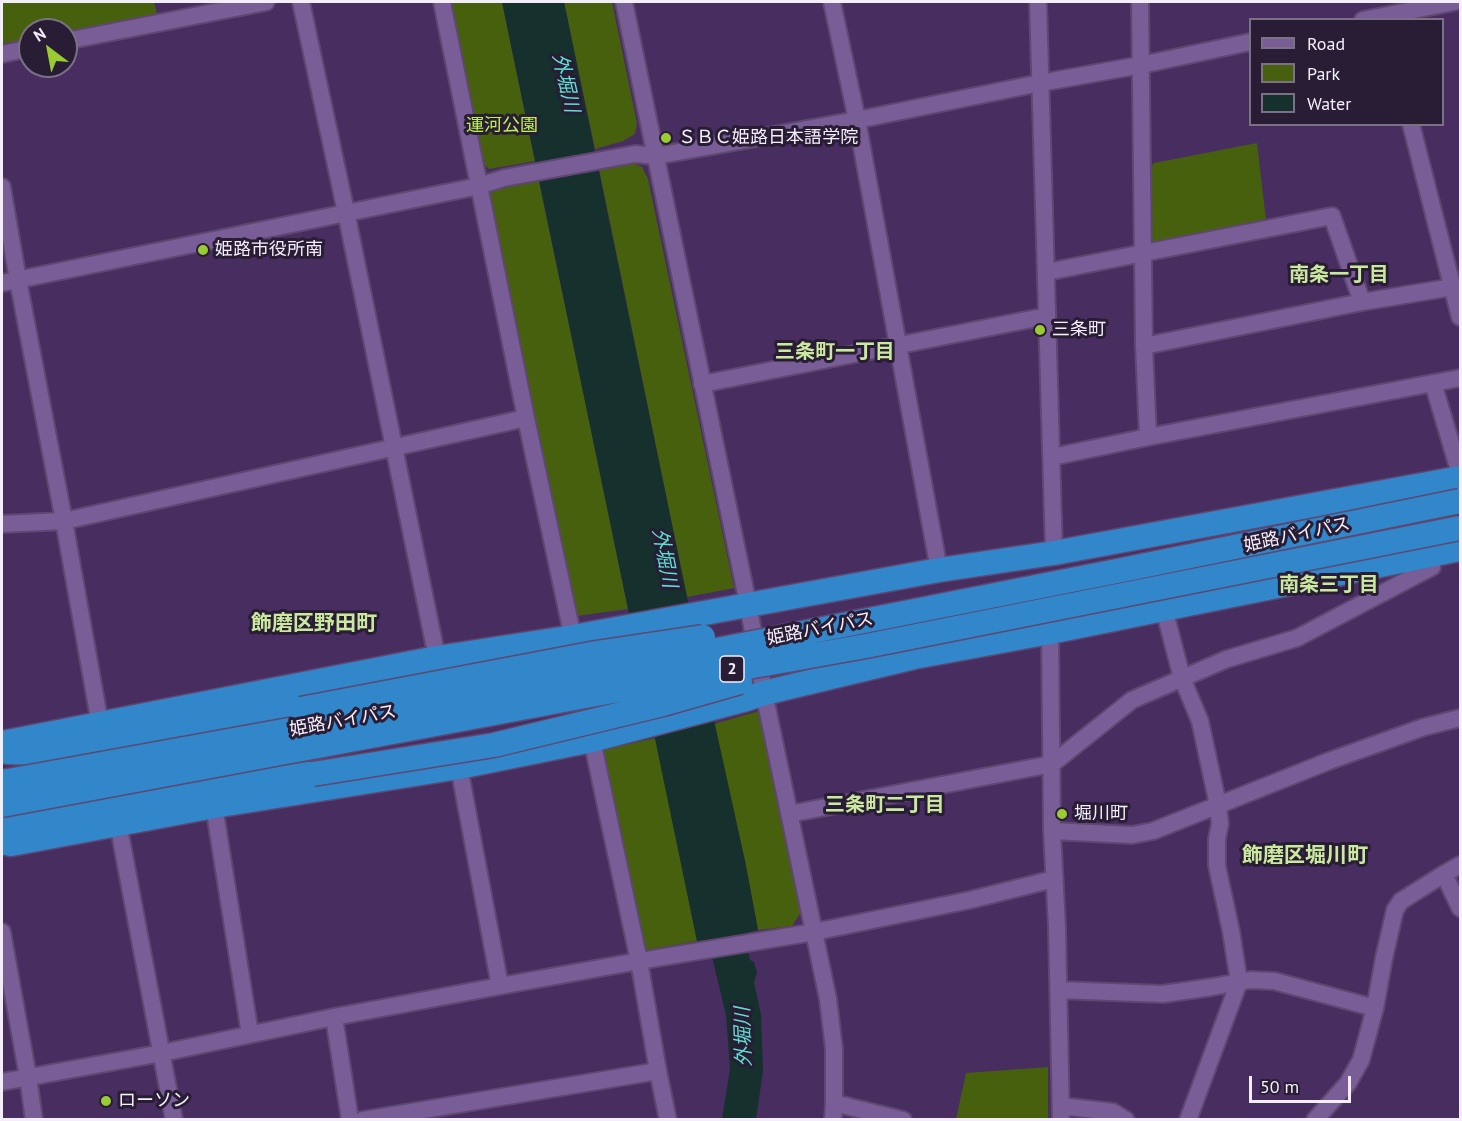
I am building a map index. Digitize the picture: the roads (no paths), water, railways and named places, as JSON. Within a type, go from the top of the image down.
[{"type":"highway","points":[[2,743],[437,658],[573,637],[939,570],[1054,553],[1461,476]]},
{"type":"highway","name":"姫路バイパス","points":[[2,782],[503,691],[1128,569],[1461,501]]},
{"type":"highway","name":"姫路バイパス","points":[[2,805],[866,645],[1461,528]]},
{"type":"highway","points":[[2,842],[11,844],[214,806],[459,767],[601,737],[914,657],[1050,632],[1461,549]]},
{"type":"highway","points":[[2,752],[65,754],[596,653],[732,633],[772,639]]},
{"type":"highway","points":[[2,831],[6,828],[136,798],[313,774],[494,745],[663,704],[866,645]]},
{"type":"street","points":[[78,39],[266,2]]},
{"type":"street","points":[[301,2],[437,658]]},
{"type":"street","points":[[442,2],[573,637],[601,737],[657,1071],[668,1119]]},
{"type":"street","points":[[624,2],[748,604],[754,697],[789,814],[828,999],[834,1050],[833,1111],[903,1119]]},
{"type":"street","points":[[838,2],[857,120],[939,570]]},
{"type":"street","points":[[1038,2],[1054,553]]},
{"type":"street","points":[[1140,2],[1144,346],[1148,437]]},
{"type":"street","points":[[1381,12],[1454,2]]},
{"type":"street","points":[[10,281],[479,186],[504,178],[635,154],[656,156],[857,120],[1249,42]]},
{"type":"street","points":[[2,54],[18,51]]},
{"type":"street","points":[[1412,126],[1461,317]]},
{"type":"street","points":[[2,187],[10,281],[64,521],[100,724]]},
{"type":"street","points":[[1047,272],[1332,216],[1362,302]]},
{"type":"street","points":[[1144,346],[1362,302],[1453,287]]},
{"type":"street","points":[[702,384],[1047,316]]},
{"type":"street","points":[[1052,457],[1461,378]]},
{"type":"street","points":[[1433,383],[1461,476]]},
{"type":"street","points":[[2,524],[64,521],[526,418]]},
{"type":"street","points":[[789,814],[1052,764],[1132,699],[1227,659],[1298,638],[1432,567],[1432,555]]},
{"type":"street","points":[[1164,609],[1182,678],[1200,721],[1218,805],[1220,824],[1217,838],[1217,866],[1239,982],[1188,1119]]},
{"type":"street","points":[[1050,632],[1052,831],[1059,990],[1061,1112],[1113,1112],[1126,1119]]},
{"type":"street","points":[[1052,831],[1132,835],[1153,831],[1360,750],[1424,727],[1461,718]]},
{"type":"street","points":[[459,767],[501,986]]},
{"type":"street","points":[[214,806],[250,1034]]},
{"type":"street","points":[[118,823],[174,1119]]},
{"type":"street","points":[[1315,1119],[1348,1083],[1361,1060],[1375,1008],[1395,910],[1401,901],[1461,865]]},
{"type":"street","points":[[1444,874],[1461,908]]},
{"type":"street","points":[[2,1082],[501,986],[814,932],[970,900],[1054,879]]},
{"type":"street","points":[[2,932],[34,1119]]},
{"type":"street","points":[[1059,990],[1163,993],[1250,980],[1274,981],[1375,1008]]},
{"type":"street","points":[[334,1017],[350,1119]]},
{"type":"street","points":[[363,1119],[657,1071]]},
{"type":"water","name":"外堀川","points":[[502,2],[564,2],[758,930],[744,934],[750,960],[754,962],[757,973],[754,982],[761,1015],[763,1071],[756,1119],[722,1119],[730,1069],[726,1015],[708,940],[697,941]]},
{"type":"place","name":"ＳＢＣ姫路日本語学院","points":[[666,138]]},
{"type":"place","name":"姫路市役所南","points":[[203,250]]},
{"type":"place","name":"三条町","points":[[1040,330]]},
{"type":"place","name":"堀川町","points":[[1062,814]]},
{"type":"place","name":"ローソン","points":[[106,1101]]},
{"type":"district","name":"南条一丁目","points":[[1339,275]]},
{"type":"district","name":"三条町一丁目","points":[[835,352]]},
{"type":"district","name":"南条三丁目","points":[[1329,585]]},
{"type":"district","name":"飾磨区野田町","points":[[314,624]]},
{"type":"district","name":"三条町二丁目","points":[[885,805]]},
{"type":"district","name":"飾磨区堀川町","points":[[1305,856]]},
{"type":"park label","name":"運河公園","points":[[502,126]]}]
